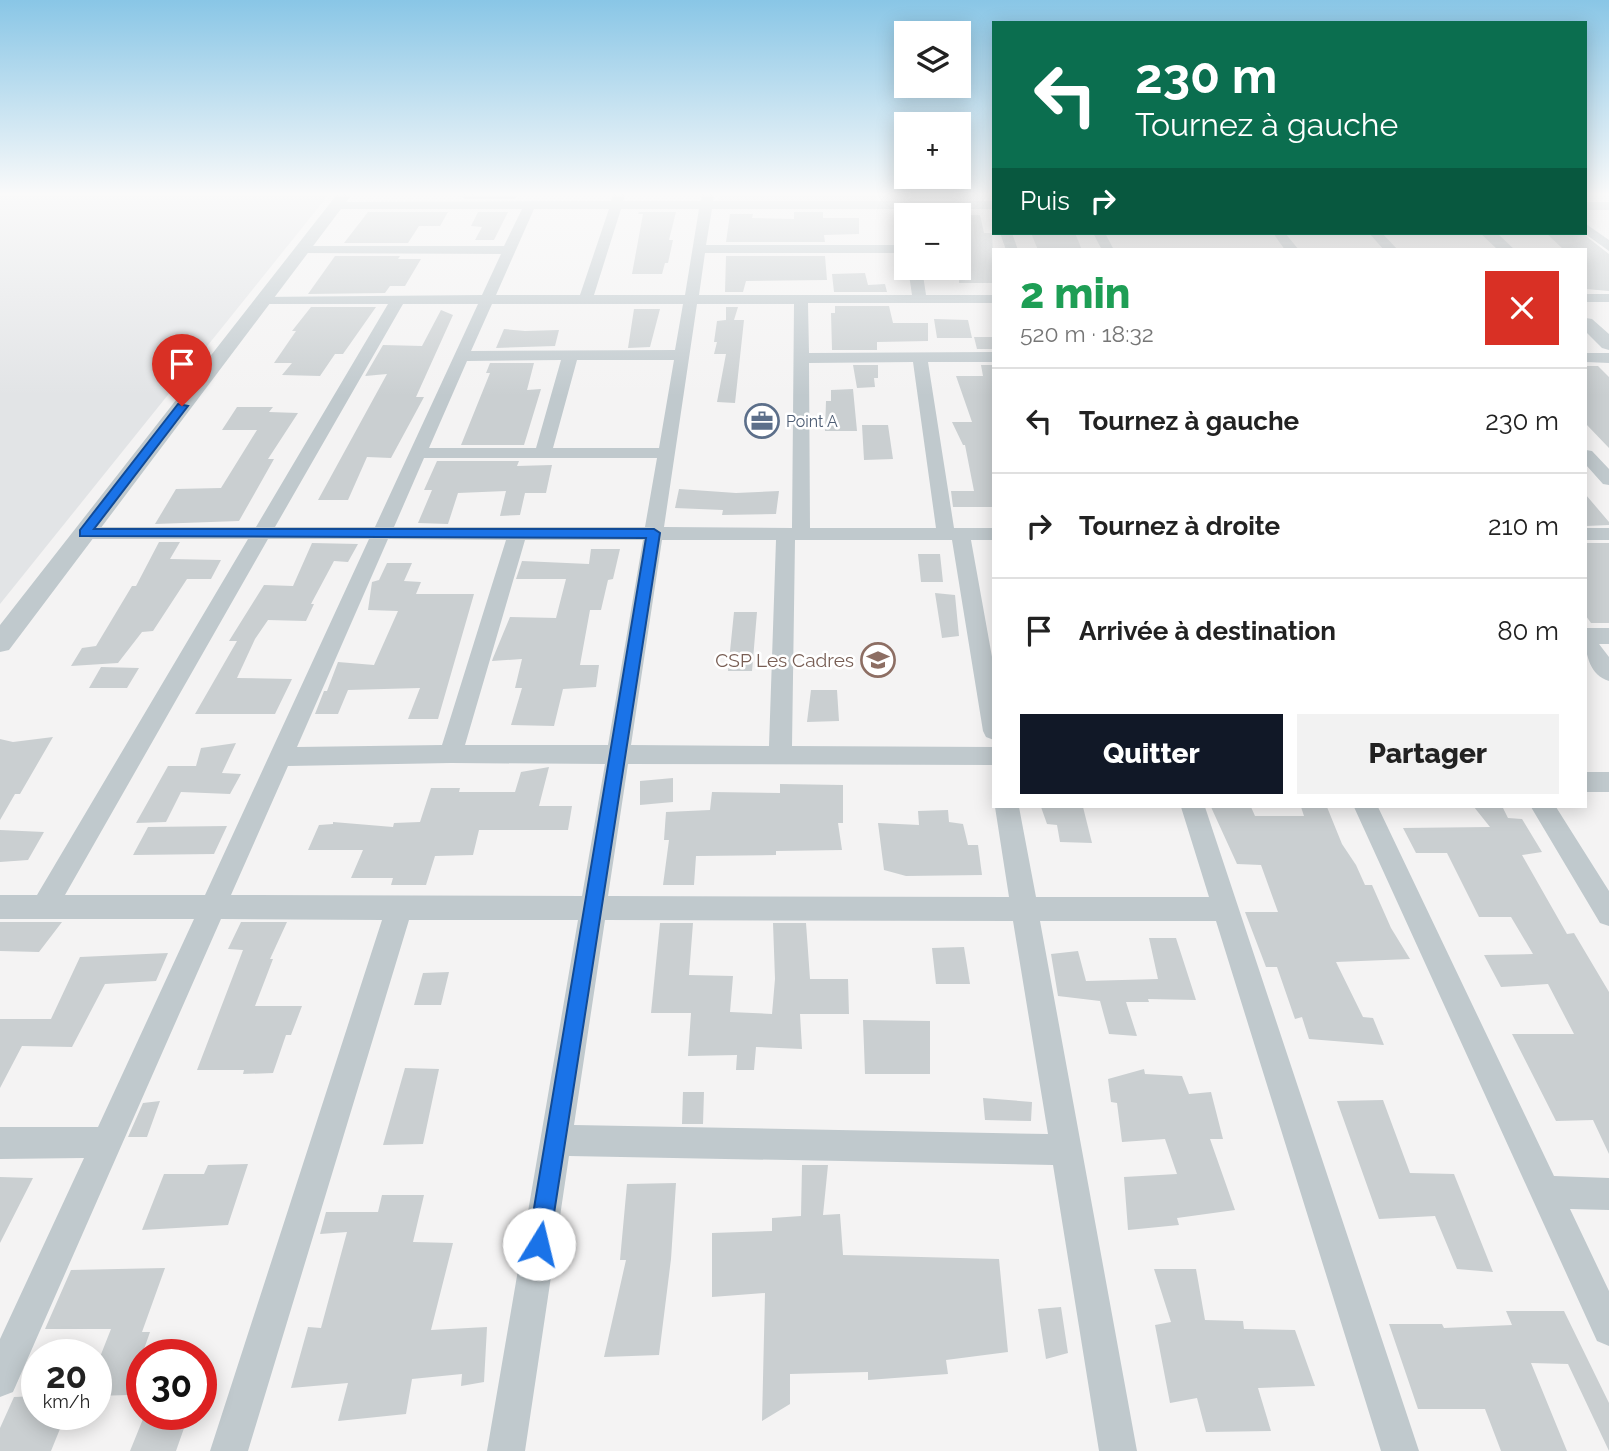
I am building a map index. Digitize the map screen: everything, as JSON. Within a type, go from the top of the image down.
[{"type":"street","points":[[0,643],[294,261]]},
{"type":"street","points":[[0,1379],[505,261]]},
{"type":"street","points":[[585,300],[598,261]]},
{"type":"street","points":[[506,1451],[697,261]]},
{"type":"street","points":[[917,280],[920,299]]},
{"type":"street","points":[[1587,298],[1609,298]]},
{"type":"street","points":[[264,300],[992,299]]},
{"type":"street","points":[[44,907],[398,300]]},
{"type":"street","points":[[780,756],[794,533],[801,300]]},
{"type":"street","points":[[1587,324],[1609,344]]},
{"type":"street","points":[[464,356],[682,355]]},
{"type":"street","points":[[543,453],[570,356]]},
{"type":"street","points":[[920,357],[992,721]]},
{"type":"street","points":[[800,358],[992,357]]},
{"type":"street","points":[[1587,358],[1609,358]]},
{"type":"street","points":[[420,453],[667,453]]},
{"type":"street","points":[[1587,456],[1609,480]]},
{"type":"street","points":[[84,533],[992,534]]},
{"type":"street","points":[[451,754],[517,534]]},
{"type":"street","points":[[1587,534],[1609,534]]},
{"type":"street","points":[[1587,639],[1609,636]]},
{"type":"street","points":[[1587,640],[1609,673]]},
{"type":"street","points":[[281,757],[451,754],[992,756]]},
{"type":"street","points":[[1587,782],[1609,782]]},
{"type":"street","points":[[1007,808],[1118,1451]]},
{"type":"street","points":[[1193,808],[1400,1451]]},
{"type":"street","points":[[1366,808],[1609,1328]]},
{"type":"street","points":[[1544,808],[1609,914]]},
{"type":"street","points":[[0,907],[1226,909]]},
{"type":"street","points":[[229,1451],[400,908]]},
{"type":"street","points":[[556,1140],[1066,1150]]},
{"type":"street","points":[[0,1143],[107,1142]]},
{"type":"street","points":[[1546,1192],[1609,1194]]},
{"type":"shaded area","points":[[0,261],[276,261],[0,604]]},
{"type":"building","points":[[332,261],[420,261],[405,286],[390,286],[385,293],[308,294]]},
{"type":"building","points":[[634,261],[668,261],[665,263],[662,274],[632,274]]},
{"type":"building","points":[[726,261],[825,261],[827,280],[746,281],[743,292],[725,292]]},
{"type":"building","points":[[971,261],[992,261],[992,283],[959,283],[959,280],[971,280]]},
{"type":"building","points":[[1587,261],[1609,261],[1609,291],[1587,289]]},
{"type":"building","points":[[865,273],[868,285],[885,284],[887,292],[834,292],[832,274]]},
{"type":"building","points":[[835,306],[889,306],[893,323],[928,323],[928,341],[877,342],[877,350],[832,350],[831,313],[835,313]]},
{"type":"building","points":[[311,307],[376,307],[343,354],[335,354],[320,376],[282,375],[292,363],[274,363],[296,331],[292,331]]},
{"type":"building","points":[[726,307],[738,307],[734,320],[744,320],[735,403],[717,402],[726,354],[714,354],[717,342],[714,342],[717,321],[726,320]]},
{"type":"building","points":[[634,309],[660,309],[650,347],[628,348]]},
{"type":"building","points":[[441,310],[453,315],[416,397],[424,397],[391,458],[367,457],[348,500],[318,500],[387,374],[365,376],[383,345],[422,346]]},
{"type":"building","points":[[934,319],[968,320],[972,338],[937,338]]},
{"type":"building","points":[[504,329],[559,330],[555,346],[496,348]]},
{"type":"building","points":[[974,337],[992,337],[992,349],[977,349]]},
{"type":"building","points":[[490,363],[534,363],[527,390],[541,389],[524,445],[461,445],[490,373],[486,373]]},
{"type":"building","points":[[853,365],[878,365],[878,378],[874,378],[875,387],[857,388]]},
{"type":"building","points":[[981,365],[992,365],[992,507],[953,507],[951,491],[974,491],[965,445],[952,422],[972,422],[956,376],[983,376]]},
{"type":"building","points":[[1587,366],[1598,366],[1609,377],[1609,448],[1587,425]]},
{"type":"building","points":[[853,389],[857,431],[825,431],[826,401],[831,401],[831,390]]},
{"type":"building","points":[[237,407],[273,407],[269,412],[298,413],[268,459],[274,459],[239,521],[155,524],[176,489],[221,488],[257,430],[222,430]]},
{"type":"building","points":[[862,425],[888,425],[893,459],[864,460]]},
{"type":"building","points":[[437,461],[519,461],[517,466],[552,465],[546,493],[525,493],[520,515],[500,516],[506,491],[458,493],[448,524],[418,523],[432,490],[424,490]]},
{"type":"building","points":[[679,489],[736,493],[779,491],[776,514],[722,515],[723,510],[675,508]]},
{"type":"building","points":[[1587,496],[1609,522],[1609,525],[1587,526]]},
{"type":"building","points":[[159,542],[180,542],[170,559],[221,560],[211,579],[187,579],[153,631],[142,632],[118,663],[71,666],[82,648],[96,646],[132,586],[136,586]]},
{"type":"building","points":[[312,543],[358,544],[348,562],[334,561],[311,604],[314,604],[306,621],[268,620],[255,639],[237,678],[292,679],[275,714],[195,714],[237,641],[229,641],[264,585],[293,586]]},
{"type":"building","points":[[1587,543],[1609,543],[1609,623],[1591,623],[1587,617]]},
{"type":"building","points":[[591,549],[620,549],[613,579],[608,580],[601,610],[590,610],[580,665],[599,665],[596,687],[563,689],[554,726],[511,725],[522,688],[515,688],[522,659],[492,661],[493,658],[510,617],[556,618],[566,579],[516,579],[522,561],[589,564]]},
{"type":"building","points":[[918,554],[940,554],[943,582],[921,582]]},
{"type":"building","points":[[387,563],[412,563],[404,581],[421,582],[416,594],[474,594],[438,719],[408,719],[420,688],[348,690],[338,714],[315,714],[338,662],[374,665],[398,611],[368,610],[372,582],[379,580]]},
{"type":"building","points":[[935,593],[955,595],[959,636],[942,638]]},
{"type":"building","points":[[734,612],[757,612],[752,671],[728,671]]},
{"type":"building","points":[[101,667],[139,668],[127,688],[89,688]]},
{"type":"building","points":[[811,690],[837,690],[839,721],[807,722]]},
{"type":"building","points":[[53,737],[20,794],[15,794],[0,820],[0,739],[13,742]]},
{"type":"building","points":[[236,743],[222,773],[241,774],[230,794],[181,792],[166,822],[136,823],[168,766],[196,766],[201,748]]},
{"type":"building","points":[[549,767],[539,806],[572,806],[568,830],[479,830],[473,855],[435,856],[426,885],[391,885],[393,878],[351,878],[363,850],[308,850],[319,825],[333,822],[393,827],[394,823],[420,822],[431,788],[460,788],[459,792],[515,792],[521,772]]},
{"type":"building","points":[[673,778],[673,802],[640,805],[640,781]]},
{"type":"building","points":[[780,784],[843,785],[843,823],[838,823],[842,850],[776,851],[776,855],[696,856],[694,885],[663,885],[669,840],[664,840],[666,812],[710,810],[712,792],[780,793]]},
{"type":"building","points":[[1041,808],[1083,808],[1092,843],[1060,842],[1057,825],[1047,824]]},
{"type":"building","points":[[1211,808],[1251,808],[1255,816],[1304,816],[1301,808],[1327,808],[1342,844],[1365,885],[1372,885],[1391,928],[1410,959],[1336,962],[1363,1017],[1373,1018],[1384,1045],[1309,1039],[1302,1017],[1295,1019],[1277,967],[1266,967],[1245,912],[1278,912],[1261,865],[1237,864]]},
{"type":"building","points":[[1475,808],[1503,808],[1508,818],[1522,819],[1542,852],[1522,855],[1567,934],[1574,933],[1609,992],[1609,1154],[1593,1120],[1556,1121],[1512,1034],[1574,1034],[1548,984],[1501,987],[1484,955],[1533,954],[1511,917],[1479,917],[1447,853],[1416,853],[1403,828],[1490,827]]},
{"type":"building","points":[[948,810],[949,822],[963,824],[968,845],[978,845],[982,875],[906,876],[884,870],[878,823],[919,825],[918,811]]},
{"type":"building","points":[[227,826],[214,854],[133,855],[148,827]]},
{"type":"building","points":[[0,830],[44,832],[28,860],[0,862]]},
{"type":"building","points":[[0,922],[62,922],[39,952],[0,951]]},
{"type":"building","points":[[241,922],[287,922],[270,959],[273,959],[255,1006],[302,1006],[291,1035],[286,1035],[273,1073],[243,1074],[244,1070],[197,1070],[243,950],[228,949]]},
{"type":"building","points":[[660,923],[693,923],[689,975],[733,976],[730,1012],[772,1014],[775,979],[773,923],[806,923],[810,979],[848,979],[849,1014],[800,1014],[802,1049],[756,1047],[754,1070],[736,1070],[737,1055],[688,1056],[691,1013],[651,1013]]},
{"type":"building","points":[[1149,938],[1176,938],[1196,1000],[1148,999],[1149,1002],[1126,1002],[1137,1036],[1109,1034],[1100,1001],[1058,996],[1051,954],[1078,951],[1086,981],[1158,979]]},
{"type":"building","points":[[964,947],[970,984],[936,984],[932,948]]},
{"type":"building","points":[[168,953],[156,981],[105,984],[72,1047],[22,1046],[0,1088],[0,1019],[51,1019],[80,957]]},
{"type":"building","points":[[449,972],[441,1005],[414,1005],[423,973]]},
{"type":"building","points":[[863,1020],[930,1021],[930,1074],[865,1074]]},
{"type":"building","points":[[405,1068],[439,1069],[423,1144],[383,1145]]},
{"type":"building","points":[[1144,1069],[1145,1074],[1182,1076],[1189,1094],[1211,1092],[1223,1139],[1210,1139],[1235,1210],[1177,1218],[1179,1225],[1128,1230],[1124,1177],[1177,1174],[1165,1139],[1122,1142],[1117,1103],[1111,1102],[1108,1079]]},
{"type":"building","points":[[683,1092],[704,1092],[703,1124],[682,1124]]},
{"type":"building","points":[[983,1098],[1032,1102],[1031,1121],[985,1120]]},
{"type":"building","points":[[1383,1100],[1410,1173],[1454,1174],[1493,1272],[1457,1269],[1435,1216],[1379,1219],[1337,1101]]},
{"type":"building","points":[[160,1101],[147,1137],[128,1137],[143,1103]]},
{"type":"building","points":[[248,1164],[228,1225],[142,1230],[164,1174],[204,1174],[208,1165]]},
{"type":"building","points":[[802,1165],[828,1165],[823,1215],[840,1214],[843,1255],[999,1259],[1008,1352],[946,1360],[948,1374],[868,1380],[868,1372],[790,1374],[790,1404],[762,1421],[765,1293],[712,1297],[712,1233],[772,1231],[772,1218],[801,1216]]},
{"type":"building","points":[[0,1177],[33,1178],[0,1243]]},
{"type":"building","points":[[676,1183],[671,1259],[659,1355],[604,1357],[626,1260],[620,1260],[627,1184]]},
{"type":"building","points":[[382,1195],[424,1195],[413,1242],[453,1243],[431,1330],[487,1327],[484,1382],[461,1386],[462,1374],[412,1379],[406,1414],[338,1421],[348,1383],[291,1388],[308,1327],[321,1328],[347,1232],[320,1234],[326,1212],[378,1212]]},
{"type":"building","points":[[165,1268],[142,1332],[150,1332],[148,1339],[126,1339],[126,1395],[112,1396],[112,1339],[107,1339],[111,1329],[45,1329],[71,1270]]},
{"type":"building","points":[[1154,1269],[1196,1269],[1205,1320],[1243,1321],[1244,1329],[1295,1330],[1315,1386],[1258,1388],[1271,1431],[1206,1432],[1197,1398],[1170,1403],[1155,1325],[1171,1322]]},
{"type":"building","points":[[1061,1307],[1068,1353],[1046,1359],[1038,1309]]},
{"type":"building","points":[[1506,1311],[1564,1311],[1609,1403],[1609,1451],[1568,1364],[1531,1363],[1567,1451],[1501,1451],[1485,1409],[1418,1409],[1389,1324],[1442,1324],[1444,1328],[1512,1325]]},
{"type":"building","points":[[14,1397],[21,1397],[21,1430],[60,1430],[51,1451],[0,1451],[0,1428]]},
{"type":"building","points":[[139,1430],[183,1430],[176,1451],[130,1451]]},
{"type":"place","name":"Point A","points":[[762,421]]},
{"type":"place","name":"CSP Les Cadres","points":[[878,660]]},
{"type":"route","points":[[182,406],[84,533],[654,533],[539,1244]]}]
